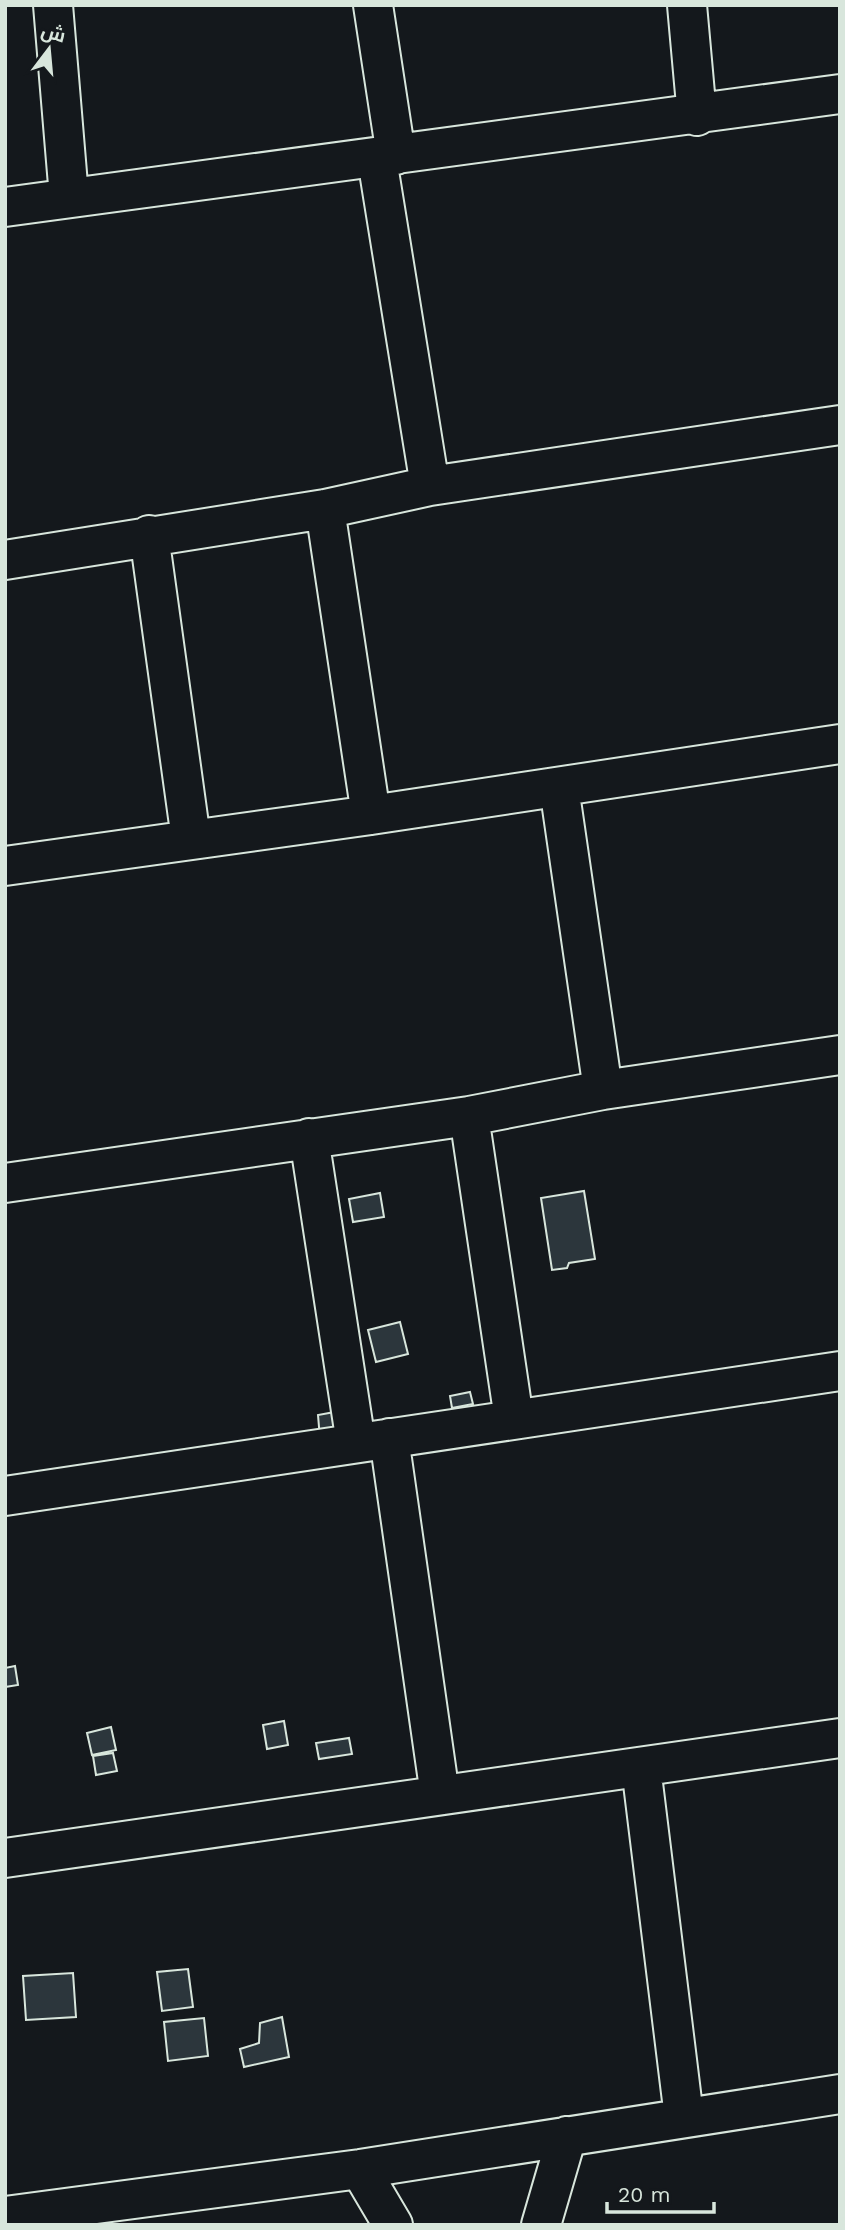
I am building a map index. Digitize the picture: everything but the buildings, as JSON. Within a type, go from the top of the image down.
[{"type":"street","points":[[53,5],[69,197]]},
{"type":"street","points":[[373,5],[386,157],[430,486]]},
{"type":"street","points":[[687,5],[697,116]]},
{"type":"street","points":[[5,208],[69,197],[697,116],[840,94]]},
{"type":"street","points":[[5,560],[325,509],[430,486],[840,425]]},
{"type":"street","points":[[325,509],[371,816]]},
{"type":"street","points":[[149,535],[191,839]]},
{"type":"street","points":[[5,866],[371,816],[840,744]]},
{"type":"street","points":[[559,787],[603,1090]]},
{"type":"street","points":[[5,1183],[469,1116],[603,1090],[840,1055]]},
{"type":"street","points":[[469,1116],[514,1419]]},
{"type":"street","points":[[309,1138],[372,1441],[440,1795]]},
{"type":"street","points":[[5,1496],[840,1371]]},
{"type":"street","points":[[5,1858],[840,1738]]},
{"type":"street","points":[[641,1766],[684,2117]]},
{"type":"street","points":[[5,2216],[360,2169],[840,2094]]},
{"type":"street","points":[[541,2225],[568,2136]]},
{"type":"street","points":[[360,2169],[393,2225]]}]
